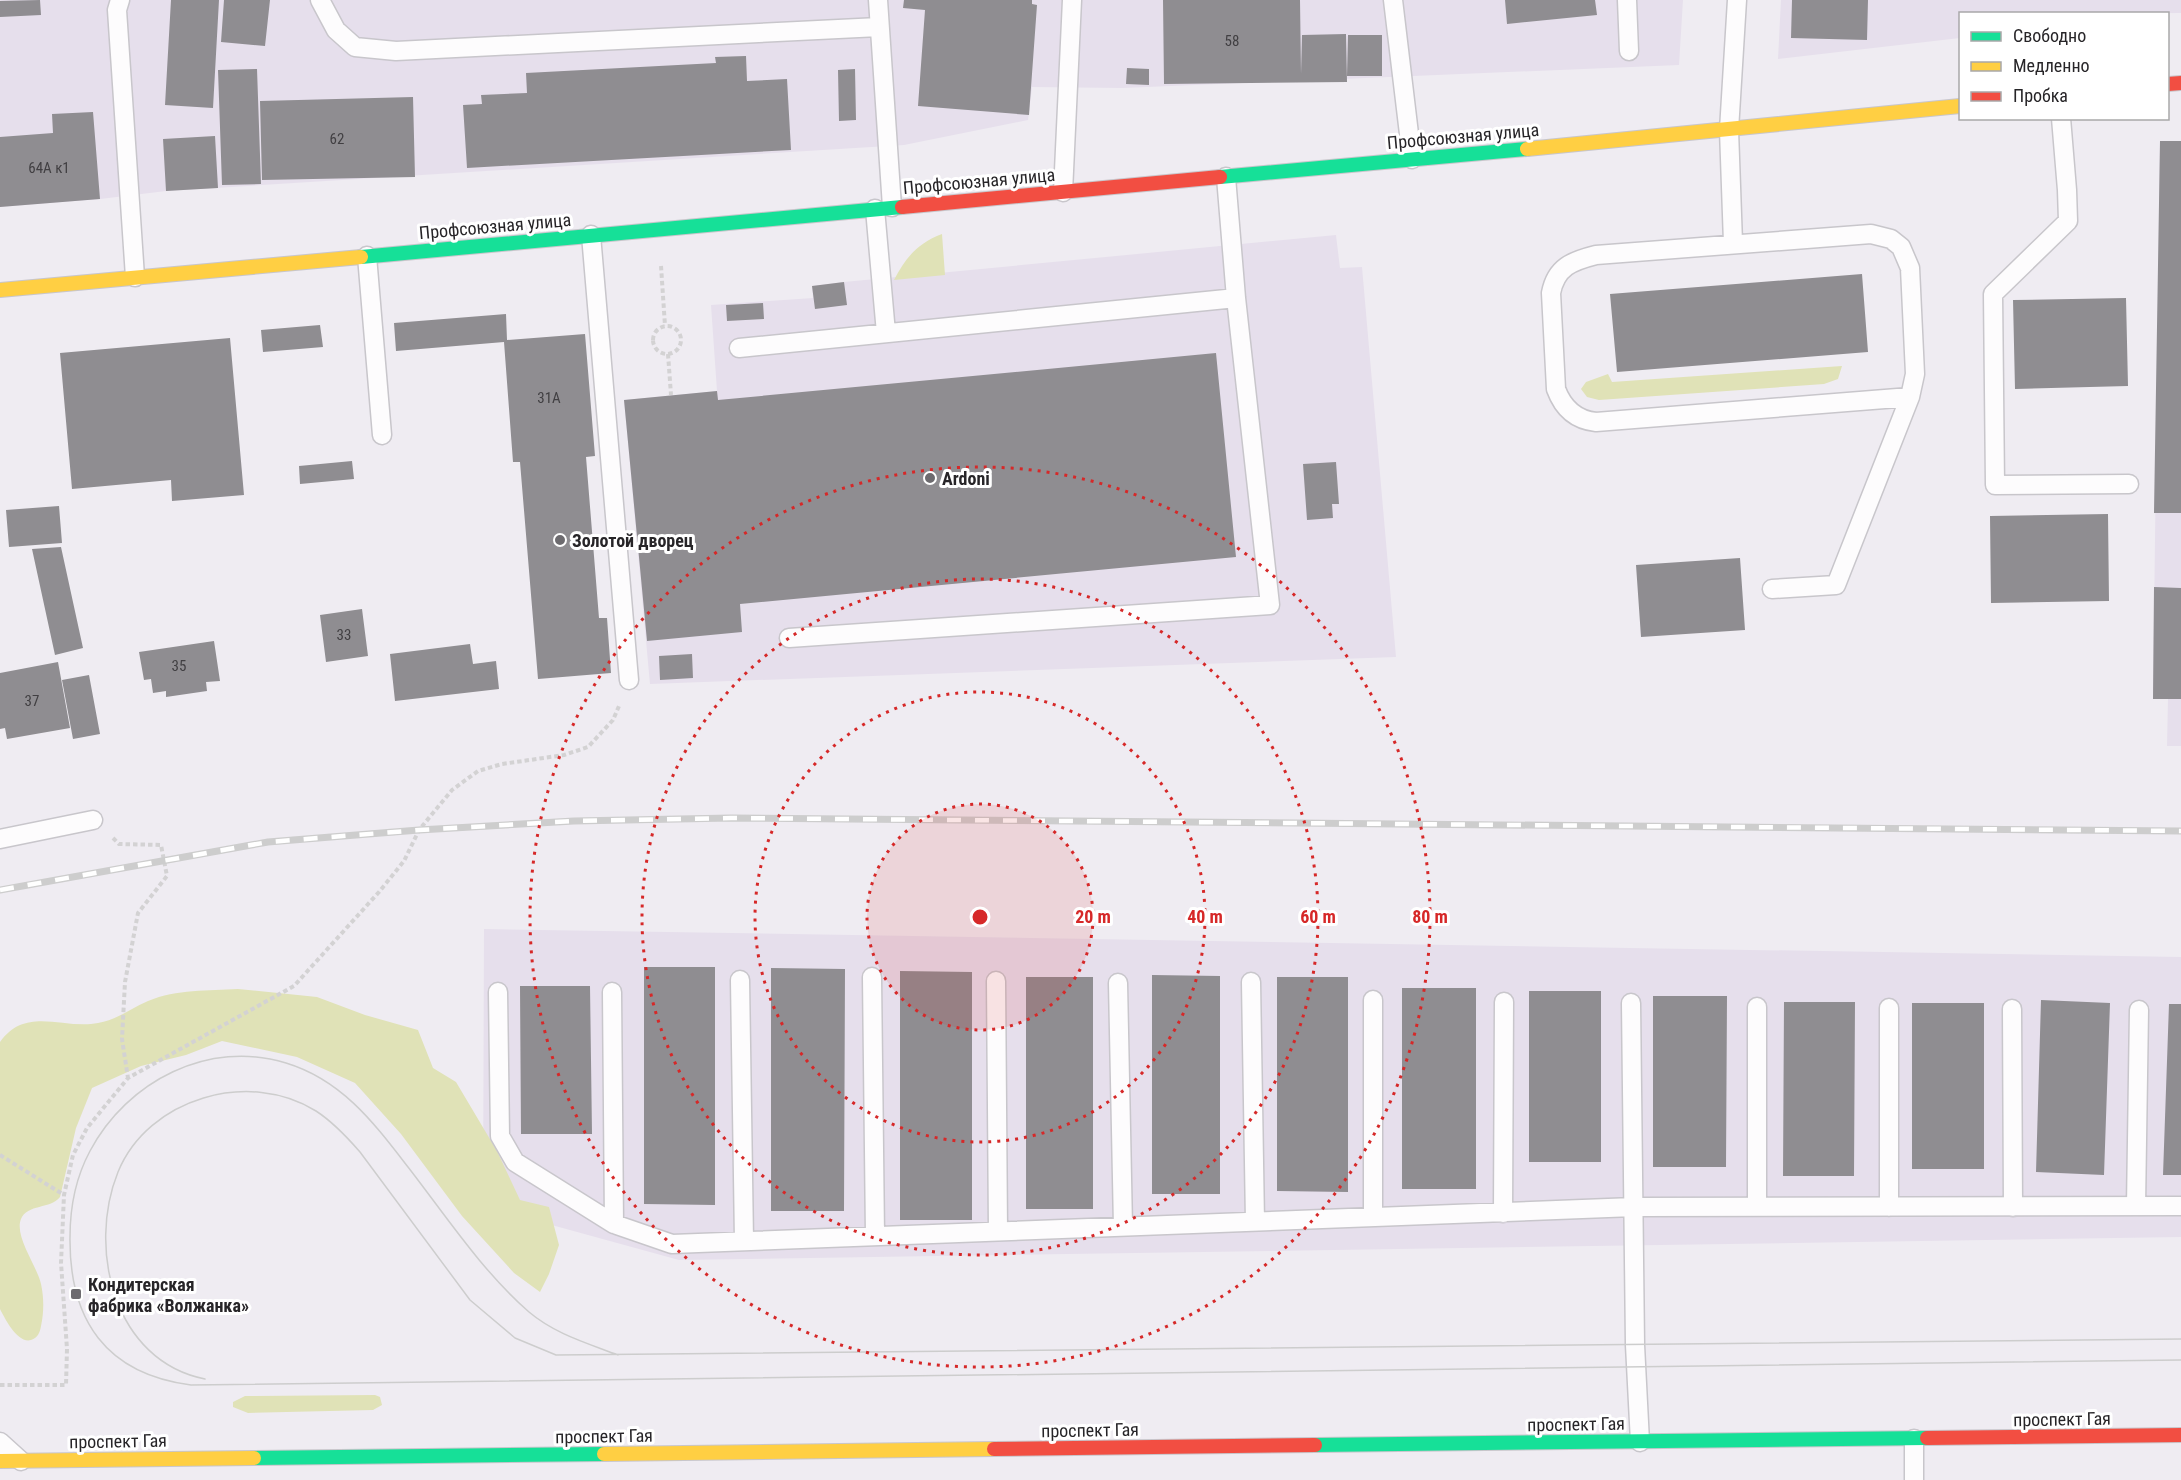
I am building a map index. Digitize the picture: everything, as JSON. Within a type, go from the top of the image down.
[{"type":"main road","name":"Профсоюзная улица","points":[[0,290],[1729,130],[1959,106]]},
{"type":"main road","name":"проспект Гая","points":[[0,1461],[2181,1436]]},
{"type":"lane","points":[[120,0],[117,10],[135,278]]},
{"type":"lane","points":[[320,0],[336,30],[356,47],[396,51],[879,27]]},
{"type":"lane","points":[[878,0],[886,333]]},
{"type":"lane","points":[[1063,192],[1072,0]]},
{"type":"lane","points":[[1393,0],[1412,159]]},
{"type":"lane","points":[[1627,0],[1629,51]]},
{"type":"lane","points":[[1733,243],[1729,130],[1737,0]]},
{"type":"lane","points":[[2061,120],[2068,221],[1992,294],[1995,485],[2129,484]]},
{"type":"lane","points":[[789,638],[1270,605],[1236,298],[1226,177]]},
{"type":"lane","points":[[1772,589],[1836,585],[1910,397],[1915,374],[1911,268],[1901,247],[1891,239],[1871,234],[1596,255],[1575,261],[1560,271],[1553,280],[1551,293],[1556,389],[1559,399],[1567,409],[1585,421],[1596,422],[1910,397]]},
{"type":"lane","points":[[591,235],[628,680]]},
{"type":"lane","points":[[367,256],[382,435]]},
{"type":"lane","points":[[739,348],[1236,298]]},
{"type":"lane","points":[[0,839],[93,820]]},
{"type":"lane","points":[[872,977],[875,1236]]},
{"type":"lane","points":[[740,980],[744,1241]]},
{"type":"lane","points":[[996,981],[999,1231]]},
{"type":"lane","points":[[1251,982],[1255,1222]]},
{"type":"lane","points":[[1118,983],[1123,1227]]},
{"type":"lane","points":[[498,992],[500,1136],[515,1162],[614,1224],[672,1244],[1634,1207],[2181,1206]]},
{"type":"lane","points":[[612,993],[614,1224]]},
{"type":"lane","points":[[1373,1000],[1373,1217]]},
{"type":"lane","points":[[1503,1213],[1504,1002]]},
{"type":"lane","points":[[1631,1002],[1635,1345],[1640,1442]]},
{"type":"lane","points":[[1757,1007],[1757,1208]]},
{"type":"lane","points":[[1889,1008],[1889,1207]]},
{"type":"lane","points":[[2012,1009],[2013,1207]]},
{"type":"lane","points":[[2136,1206],[2139,1010]]},
{"type":"lane","points":[[1914,1439],[1914,1480]]},
{"type":"lane","points":[[0,1442],[21,1461]]},
{"type":"lane","points":[[66,1460],[66,1480]]},
{"type":"path","points":[[659,229],[665,326]]},
{"type":"path","points":[[665,326],[676,329],[681,338],[678,349],[668,354],[658,351],[652,341],[656,330],[665,326]]},
{"type":"path","points":[[668,354],[671,395]]},
{"type":"path","points":[[0,1385],[66,1385],[67,1349],[61,1263],[64,1195],[73,1155],[87,1128],[128,1078],[294,986],[404,861],[419,830],[452,790],[478,771],[502,764],[564,756],[588,747],[614,720],[628,680]]},
{"type":"path","points":[[93,820],[120,844],[161,845],[165,861],[167,876],[138,913],[125,982],[122,1039],[128,1078]]},
{"type":"path","points":[[0,1155],[64,1195]]},
{"type":"shaded area","points":[[0,0],[1683,0],[1679,65],[1123,88],[1032,87],[1028,120],[904,145],[166,191],[0,207]]},
{"type":"shaded area","points":[[1781,0],[2181,0],[2181,13],[1959,12],[1959,38],[1778,59]]},
{"type":"shaded area","points":[[2160,141],[2181,141],[2181,746],[2167,746],[2168,699],[2153,699]]},
{"type":"shaded area","points":[[1336,235],[1340,268],[1362,267],[1396,657],[650,684],[624,400],[717,391],[711,305],[813,298],[812,286],[844,282]]},
{"type":"shaded area","points":[[484,929],[2181,957],[2181,1237],[679,1260],[483,1206]]},
{"type":"green space","points":[[942,234],[945,275],[894,280],[903,264],[919,246]]},
{"type":"green space","points":[[1842,366],[1838,379],[1824,384],[1599,400],[1587,397],[1581,389],[1586,382],[1608,374],[1612,382]]},
{"type":"green space","points":[[238,989],[317,997],[365,1015],[418,1030],[433,1068],[456,1082],[497,1151],[520,1200],[549,1207],[559,1245],[540,1292],[514,1273],[462,1216],[401,1134],[355,1083],[297,1057],[222,1041],[186,1055],[141,1066],[92,1088],[76,1128],[60,1197],[56,1201],[28,1211],[21,1219],[23,1242],[41,1284],[43,1310],[40,1330],[35,1338],[26,1340],[17,1335],[0,1309],[0,1042],[10,1031],[22,1024],[46,1021],[98,1023],[118,1017],[148,1001],[170,994]]},
{"type":"green space","points":[[375,1395],[380,1397],[382,1405],[373,1410],[248,1413],[233,1407],[233,1402],[245,1396]]},
{"type":"building","points":[[40,0],[41,15],[0,17],[0,1]]},
{"type":"building","points":[[171,0],[219,0],[213,108],[165,105]]},
{"type":"building","points":[[224,0],[270,0],[265,46],[221,42]]},
{"type":"building","points":[[904,0],[1032,0],[1032,4],[1037,5],[1029,115],[918,106],[925,10],[903,8]]},
{"type":"building","points":[[1163,0],[1300,0],[1301,74],[1302,35],[1346,34],[1347,82],[1164,84]]},
{"type":"building","points":[[1505,0],[1595,0],[1597,15],[1507,24]]},
{"type":"building","points":[[1792,0],[1868,0],[1867,40],[1791,38]]},
{"type":"building","points":[[1348,35],[1382,35],[1382,76],[1347,76]]},
{"type":"building","points":[[746,56],[747,81],[787,79],[791,150],[467,168],[463,105],[482,104],[481,95],[527,93],[526,73],[716,63],[715,57]]},
{"type":"building","points":[[1127,68],[1149,69],[1149,85],[1126,84]]},
{"type":"building","points":[[257,69],[261,184],[222,185],[218,70]]},
{"type":"building","points":[[855,69],[856,120],[839,121],[838,70]]},
{"type":"building","points":[[413,97],[415,177],[262,180],[260,101]]},
{"type":"building","points":[[93,112],[100,199],[0,207],[0,137],[53,133],[52,114]]},
{"type":"building","points":[[215,136],[218,188],[166,191],[163,139]]},
{"type":"building","points":[[2160,141],[2181,141],[2181,513],[2154,513]]},
{"type":"building","points":[[1862,274],[1868,352],[1617,372],[1610,294]]},
{"type":"building","points":[[844,282],[847,305],[815,309],[812,286]]},
{"type":"building","points":[[2126,298],[2128,386],[2015,389],[2013,300]]},
{"type":"building","points":[[763,303],[764,319],[727,321],[726,305]]},
{"type":"building","points":[[506,314],[507,340],[585,334],[595,456],[586,457],[599,618],[607,618],[611,673],[538,679],[520,462],[513,462],[504,342],[396,351],[394,323]]},
{"type":"building","points":[[320,325],[323,347],[263,352],[261,330]]},
{"type":"building","points":[[230,338],[244,495],[172,501],[171,480],[72,489],[60,353]]},
{"type":"building","name":"Ardoni","points":[[1216,353],[1236,557],[740,604],[742,632],[647,641],[624,400],[717,391],[718,400]]},
{"type":"building","points":[[352,461],[354,479],[300,484],[299,466]]},
{"type":"building","points":[[1336,462],[1339,504],[1332,504],[1333,518],[1307,520],[1303,464]]},
{"type":"building","points":[[59,506],[62,543],[9,547],[6,510]]},
{"type":"building","points":[[2108,514],[2109,601],[1991,603],[1990,516]]},
{"type":"building","points":[[61,547],[83,648],[55,655],[32,549]]},
{"type":"building","points":[[1740,558],[1745,630],[1641,637],[1636,565]]},
{"type":"building","points":[[2154,587],[2181,588],[2181,699],[2153,699]]},
{"type":"building","points":[[362,609],[368,656],[326,662],[320,615]]},
{"type":"building","points":[[214,641],[220,681],[206,682],[207,691],[166,697],[166,691],[153,693],[151,679],[144,680],[139,652]]},
{"type":"building","points":[[470,644],[473,664],[496,661],[499,689],[395,701],[390,654]]},
{"type":"building","points":[[692,654],[693,678],[660,680],[659,656]]},
{"type":"building","points":[[58,662],[70,728],[7,739],[5,728],[0,729],[0,673]]},
{"type":"building","points":[[89,675],[100,734],[73,739],[62,680]]},
{"type":"building","points":[[644,967],[715,967],[715,1205],[644,1204]]},
{"type":"building","points":[[771,968],[845,969],[844,1211],[771,1211]]},
{"type":"building","points":[[900,971],[972,972],[972,1220],[900,1220]]},
{"type":"building","points":[[1152,975],[1220,976],[1220,1194],[1152,1194]]},
{"type":"building","points":[[1026,977],[1093,977],[1093,1209],[1026,1209]]},
{"type":"building","points":[[1277,977],[1348,977],[1348,1192],[1277,1191]]},
{"type":"building","points":[[520,986],[590,986],[592,1134],[521,1134]]},
{"type":"building","points":[[1402,988],[1476,988],[1476,1189],[1402,1189]]},
{"type":"building","points":[[1529,991],[1601,991],[1601,1162],[1529,1162]]},
{"type":"building","points":[[1653,996],[1727,996],[1726,1167],[1653,1167]]},
{"type":"building","points":[[2041,1000],[2110,1003],[2104,1175],[2036,1172]]},
{"type":"building","points":[[1784,1002],[1855,1002],[1854,1176],[1783,1176]]},
{"type":"building","points":[[1912,1003],[1984,1003],[1984,1169],[1912,1169]]},
{"type":"building","points":[[2169,1004],[2181,1004],[2181,1175],[2163,1175]]},
{"type":"tram line","points":[[618,1355],[560,1332],[529,1312],[480,1261],[369,1119],[324,1080],[286,1063],[257,1057],[228,1057],[200,1062],[173,1072],[148,1086],[125,1104],[106,1126],[90,1151],[81,1171],[73,1203],[70,1237],[71,1267],[85,1317],[98,1338],[115,1355],[136,1369],[161,1379],[191,1385],[2181,1360]]},
{"type":"tram line","points":[[205,1379],[174,1368],[149,1350],[129,1326],[116,1298],[108,1267],[106,1234],[109,1202],[118,1172],[132,1146],[152,1125],[176,1109],[204,1098],[232,1092],[261,1092],[290,1099],[316,1111],[328,1120],[360,1152],[470,1300],[515,1338],[556,1355],[2181,1339]]},
{"type":"railway","points":[[0,890],[268,842],[574,821],[731,818],[2181,831]]},
{"type":"traffic: fast","points":[[1220,177],[1527,149]]},
{"type":"traffic: fast","points":[[361,257],[902,207]]},
{"type":"traffic: fast","points":[[1315,1445],[1927,1438]]},
{"type":"traffic: fast","points":[[254,1458],[604,1454]]},
{"type":"traffic: slow","points":[[1527,149],[1959,106]]},
{"type":"traffic: slow","points":[[0,290],[361,257]]},
{"type":"traffic: slow","points":[[604,1454],[994,1449]]},
{"type":"traffic: slow","points":[[0,1461],[254,1458]]},
{"type":"traffic: jam","points":[[2169,84],[2181,83]]},
{"type":"traffic: jam","points":[[902,207],[1220,177]]},
{"type":"traffic: jam","points":[[1927,1438],[2181,1435]]},
{"type":"traffic: jam","points":[[994,1449],[1315,1445]]},
{"type":"place","name":"Ardoni","points":[[930,478]]},
{"type":"place","name":"Золотой дворец","points":[[560,540]]},
{"type":"place","name":"Кондитерская фабрика «Волжанка»","points":[[76,1294]]}]
